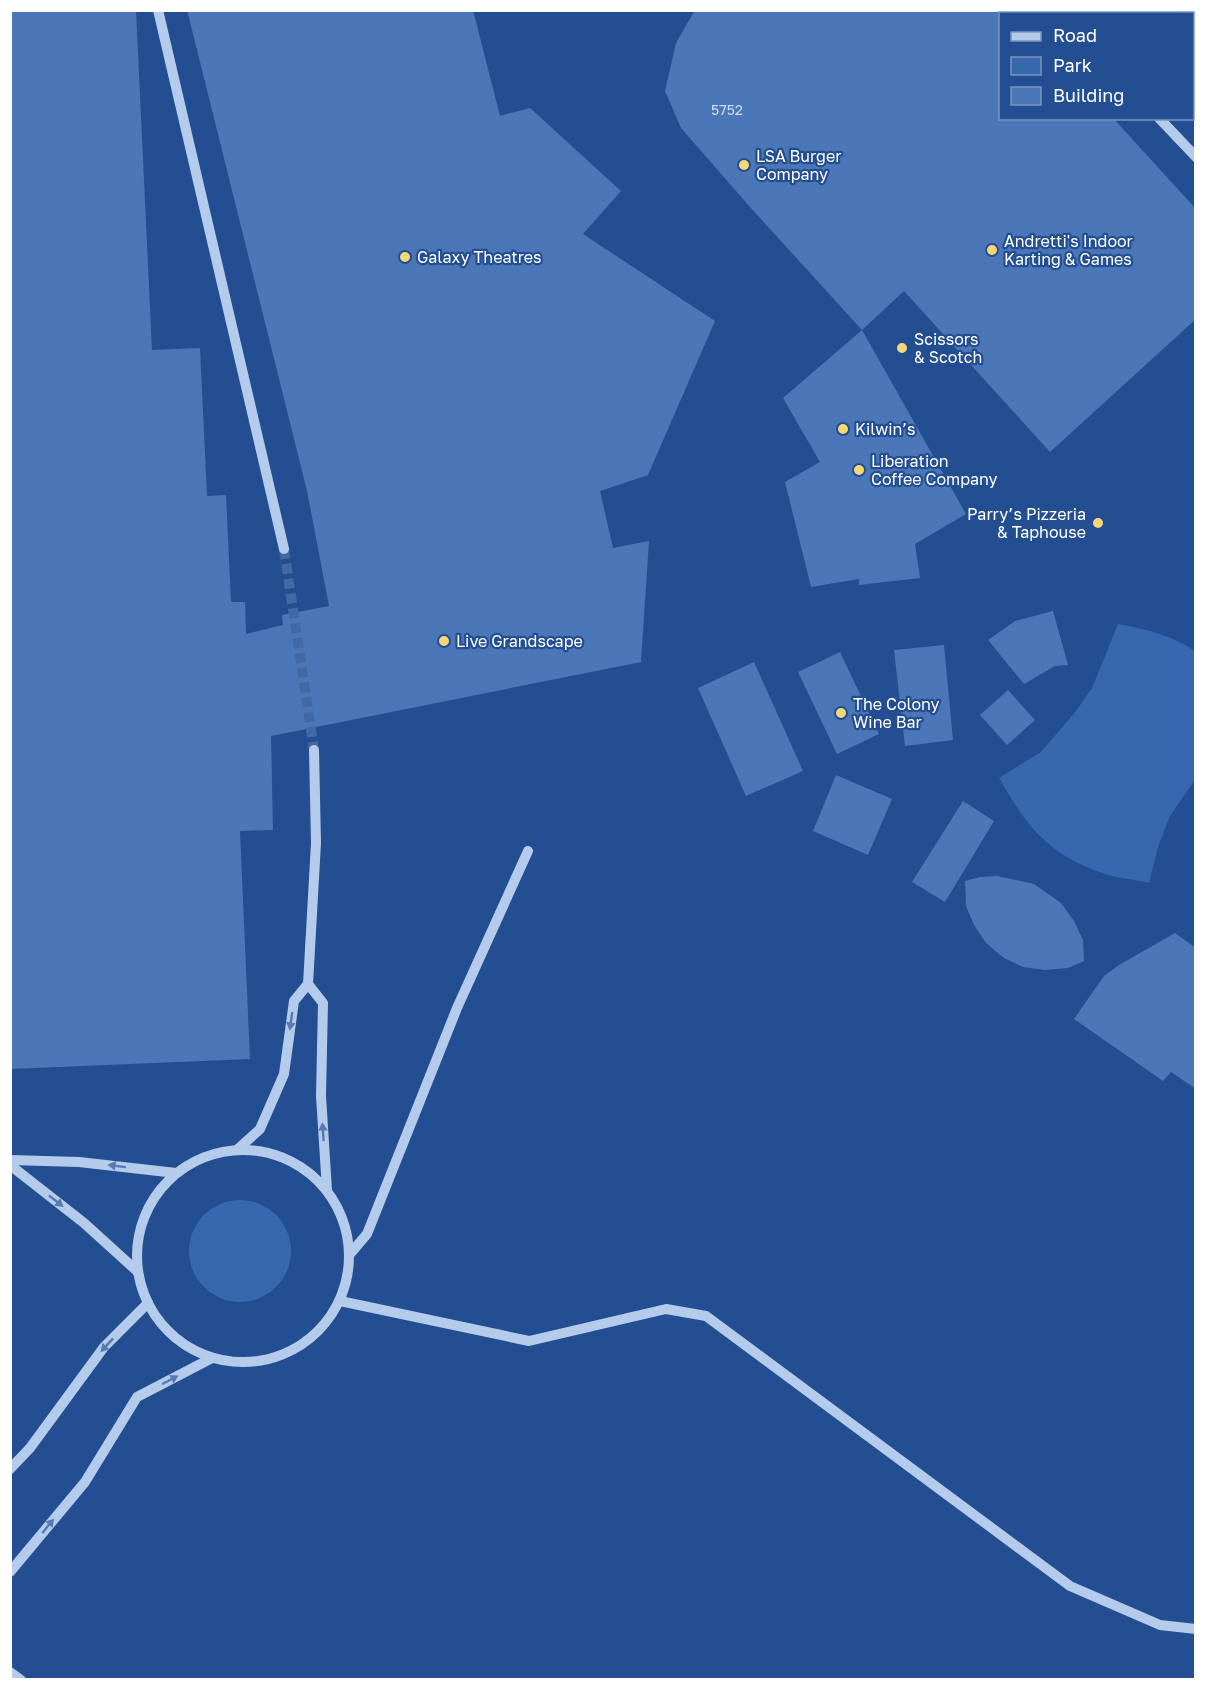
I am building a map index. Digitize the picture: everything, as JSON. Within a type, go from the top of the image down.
[{"type":"street","points":[[158,10],[284,549]]},
{"type":"street","points":[[1161,120],[1196,157]]},
{"type":"street","points":[[238,1149],[260,1129],[284,1074],[294,1001],[308,984],[316,843],[314,750]]},
{"type":"street","points":[[350,1254],[367,1234],[458,1008],[528,851]]},
{"type":"street","points":[[308,984],[323,1003],[321,1096],[327,1190]]},
{"type":"street","points":[[238,1149],[272,1153],[303,1167],[327,1190],[344,1220],[350,1254],[348,1278],[340,1301],[323,1326],[300,1346],[272,1358],[242,1363],[212,1358],[186,1346],[164,1328],[148,1304],[138,1272],[137,1245],[144,1218],[157,1194],[176,1173],[205,1156],[238,1149]]},
{"type":"street","points":[[10,1160],[79,1162],[176,1173]]},
{"type":"street","points":[[10,1165],[84,1223],[138,1272]]},
{"type":"street","points":[[340,1301],[529,1341],[666,1309],[706,1316],[1070,1586],[1160,1625],[1196,1629]]},
{"type":"street","points":[[10,1469],[30,1448],[104,1347],[148,1304]]},
{"type":"street","points":[[10,1572],[85,1482],[137,1397],[212,1358]]},
{"type":"street","points":[[10,1672],[21,1680]]},
{"type":"green space","points":[[1118,624],[1158,633],[1195,651],[1195,780],[1170,816],[1158,847],[1149,883],[1105,874],[1081,864],[1051,846],[1019,810],[999,778],[1041,752],[1076,711],[1092,688]]},
{"type":"green space","points":[[240,1200],[259,1204],[276,1215],[287,1232],[291,1251],[287,1270],[276,1287],[259,1298],[240,1302],[221,1298],[204,1287],[193,1270],[189,1251],[193,1232],[204,1215],[221,1204]]},
{"type":"building","points":[[10,10],[136,10],[152,350],[200,348],[207,496],[226,495],[231,602],[245,602],[246,634],[283,625],[282,615],[329,606],[307,491],[187,10],[473,10],[500,116],[530,108],[621,191],[583,234],[715,321],[648,475],[600,491],[613,548],[649,541],[641,662],[271,736],[273,830],[240,831],[250,1059],[10,1069]]},
{"type":"building","name":"Andretti's Indoor Karting & Games","points":[[695,10],[1015,10],[1016,12],[999,12],[999,120],[1115,120],[1196,209],[1196,319],[1050,452],[904,291],[862,330],[681,128],[665,91],[676,43]]},
{"type":"building","points":[[862,330],[966,514],[915,544],[920,578],[859,585],[859,579],[811,587],[785,482],[820,462],[783,398]]},
{"type":"building","points":[[1053,611],[1068,665],[1055,666],[1024,684],[988,640],[1015,621]]},
{"type":"building","points":[[944,645],[953,740],[905,746],[894,650]]},
{"type":"building","points":[[840,652],[879,734],[837,754],[798,672]]},
{"type":"building","points":[[754,662],[803,771],[746,796],[698,688]]},
{"type":"building","points":[[1008,690],[1035,720],[1007,745],[980,715]]},
{"type":"building","points":[[836,775],[892,799],[868,855],[813,831]]},
{"type":"building","points":[[963,801],[994,821],[945,902],[912,882]]},
{"type":"building","points":[[997,876],[1034,884],[1061,903],[1074,921],[1083,940],[1084,961],[1068,968],[1045,970],[1023,967],[1004,958],[986,943],[974,925],[966,906],[965,881]]},
{"type":"building","points":[[1175,933],[1196,948],[1196,1089],[1171,1072],[1163,1081],[1074,1019],[1104,976]]},
{"type":"tunnel","points":[[284,549],[314,750]]},
{"type":"place","name":"LSA Burger Company","points":[[744,165]]},
{"type":"place","name":"Andretti's Indoor Karting & Games","points":[[992,250]]},
{"type":"place","name":"Galaxy Theatres","points":[[405,257]]},
{"type":"place","name":"Scissors & Scotch","points":[[902,348]]},
{"type":"place","name":"Kilwin’s","points":[[843,429]]},
{"type":"place","name":"Liberation Coffee Company","points":[[859,470]]},
{"type":"place","name":"Parry’s Pizzeria & Taphouse","points":[[1098,523]]},
{"type":"place","name":"Live Grandscape","points":[[444,641]]},
{"type":"place","name":"The Colony Wine Bar","points":[[841,713]]}]
